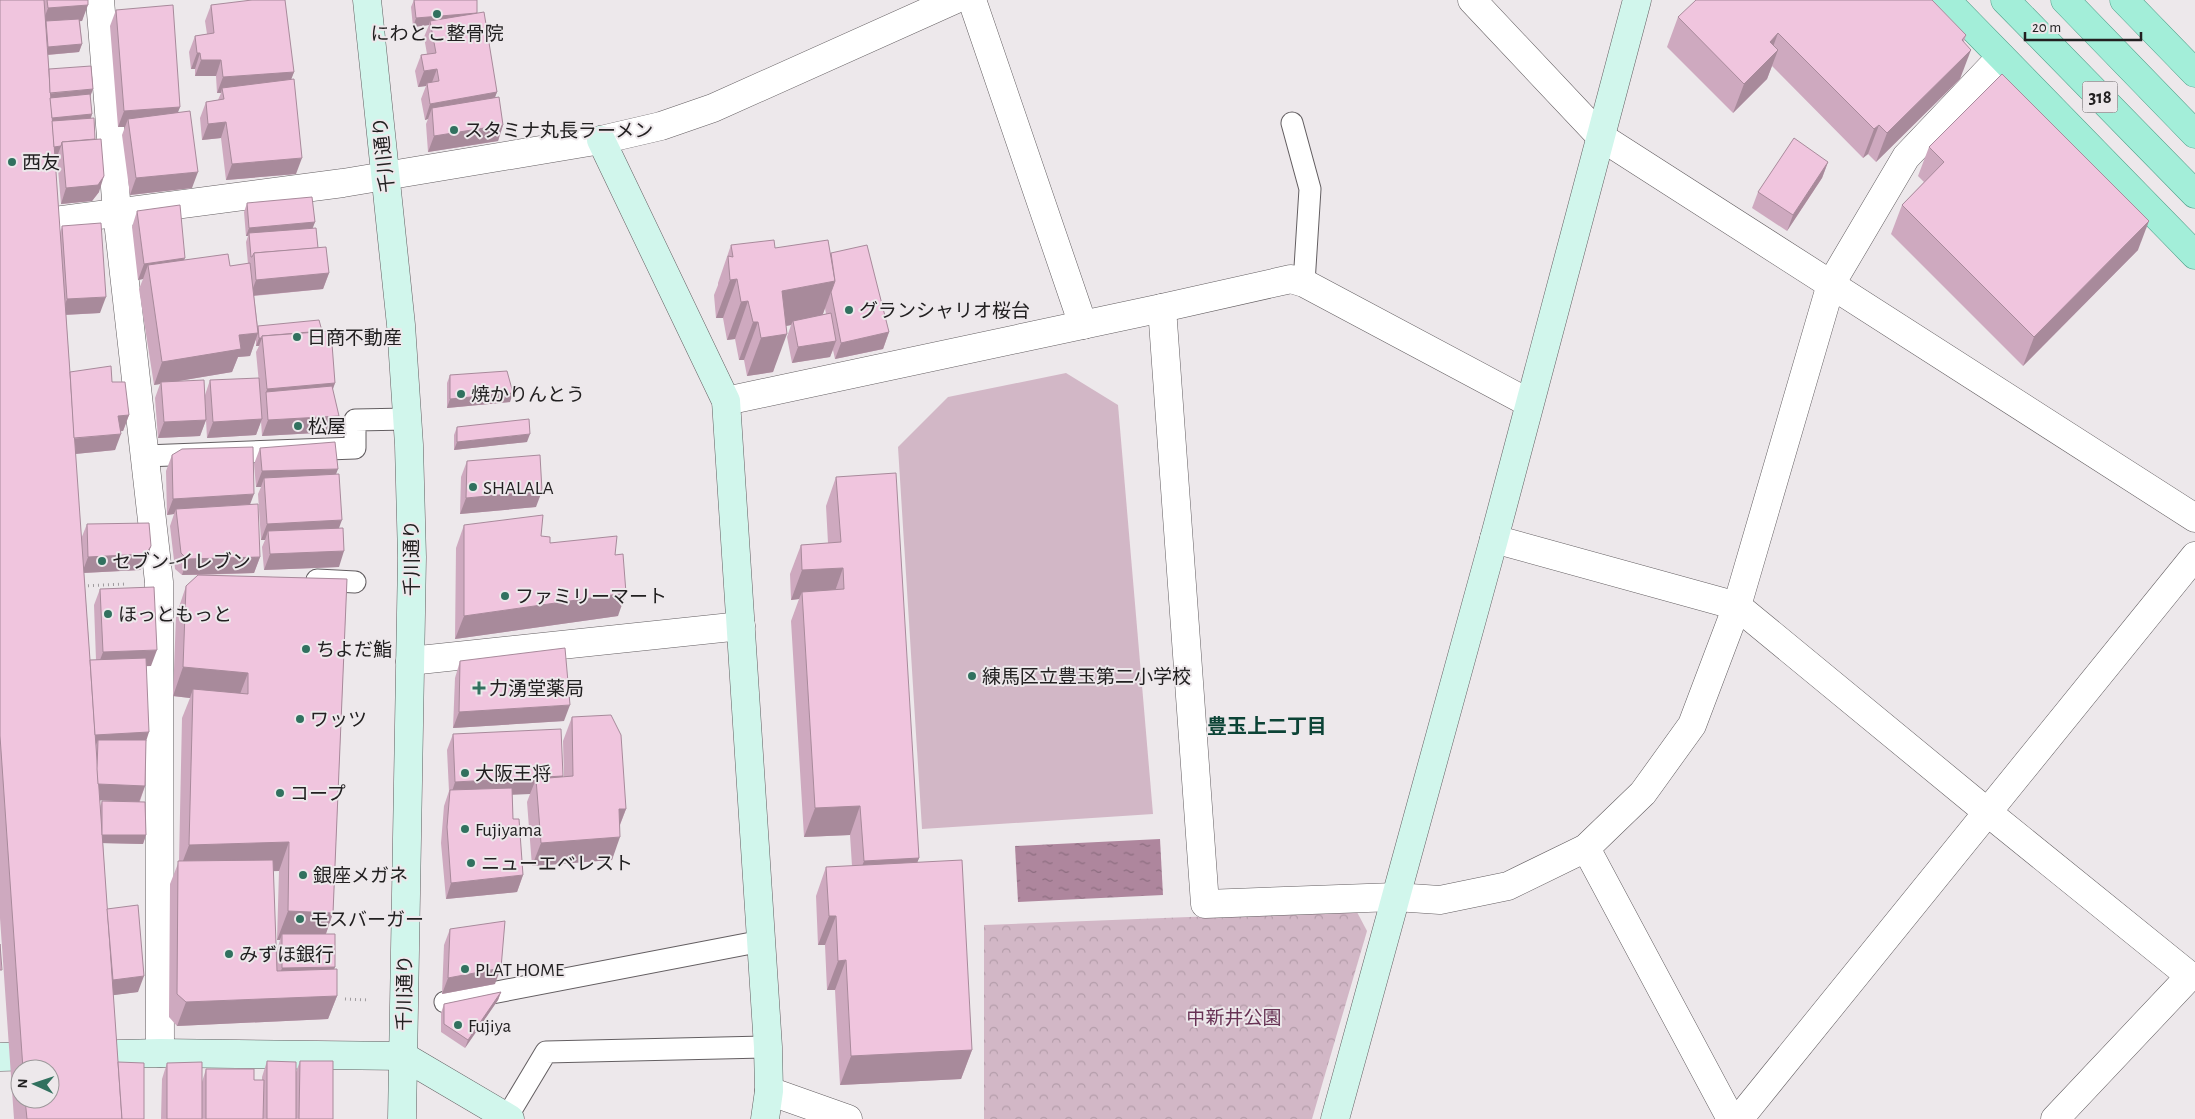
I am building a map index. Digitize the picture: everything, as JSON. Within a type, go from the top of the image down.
[{"type":"main road","points":[[1946,0],[2195,254]]},
{"type":"main road","name":"318","points":[[2005,0],[2195,194]]},
{"type":"main road","name":"318","points":[[2065,0],[2195,134]]},
{"type":"main road","points":[[2124,0],[2195,73]]},
{"type":"street","points":[[100,0],[118,212],[145,456],[166,588],[160,1053]]},
{"type":"street","name":"千川通り","points":[[366,0],[401,325],[408,419],[412,557],[402,1119]]},
{"type":"street","points":[[0,228],[386,176],[601,140],[661,126],[712,108],[954,0]]},
{"type":"street","points":[[972,0],[1083,325]]},
{"type":"street","points":[[1472,0],[1602,137],[2195,518]]},
{"type":"street","points":[[1335,1119],[1494,539],[1637,0]]},
{"type":"street","points":[[1162,308],[1205,904],[1396,896],[1440,900],[1508,886],[1586,848],[1643,793],[1692,725],[1737,606],[1831,284],[1906,157],[2001,57]]},
{"type":"street","points":[[601,140],[726,401],[768,1047],[769,1091],[765,1119]]},
{"type":"street","points":[[726,401],[1162,308],[1291,278],[1304,283],[1529,403]]},
{"type":"street","points":[[1494,539],[1737,606],[1986,811],[2193,976],[2055,1119]]},
{"type":"street","points":[[1739,1119],[1986,811],[2195,556]]},
{"type":"street","points":[[410,661],[741,626]]},
{"type":"street","points":[[1586,848],[1731,1119]]},
{"type":"street","points":[[0,1057],[160,1053],[402,1056],[509,1118]]},
{"type":"street","points":[[769,1091],[848,1119]]},
{"type":"lane","points":[[1292,123],[1310,189],[1304,283]]},
{"type":"lane","points":[[145,456],[355,448],[355,420],[408,419]]},
{"type":"lane","points":[[298,580],[354,582]]},
{"type":"lane","points":[[445,1002],[762,941]]},
{"type":"lane","points":[[509,1118],[546,1052],[768,1047]]},
{"type":"path","points":[[74,587],[166,588]]},
{"type":"green space","points":[[1066,373],[1118,405],[1153,814],[922,829],[898,447],[948,397]]},
{"type":"green space","name":"中新井公園","points":[[1357,912],[1367,931],[1312,1119],[984,1119],[984,925]]},
{"type":"water","points":[[1160,839],[1163,895],[1018,902],[1015,846]]},
{"type":"building","points":[[0,0],[44,0],[122,1119],[27,1119],[26,1109],[60,1109],[60,1059],[22,1059],[0,736]]},
{"type":"building","points":[[47,0],[88,0],[88,5],[48,8]]},
{"type":"building","points":[[252,0],[285,0],[294,72],[223,77],[221,60],[201,60],[200,53],[197,53],[195,36],[214,33],[211,5]]},
{"type":"building","points":[[414,0],[477,0],[477,13],[416,18]]},
{"type":"building","points":[[1696,0],[1932,0],[1966,35],[1962,40],[1971,50],[1887,133],[1879,125],[1874,129],[1778,33],[1770,42],[1778,50],[1744,84],[1678,17]]},
{"type":"building","points":[[173,5],[180,107],[124,111],[116,10]]},
{"type":"building","points":[[484,12],[497,92],[430,104],[427,83],[439,81],[437,69],[424,71],[421,55],[436,53],[430,21]]},
{"type":"building","points":[[79,19],[82,44],[48,47],[46,21]]},
{"type":"building","points":[[91,66],[93,89],[50,93],[49,69]]},
{"type":"building","points":[[2002,74],[2149,221],[2034,337],[1902,205],[1944,162],[1929,147]]},
{"type":"building","points":[[294,79],[302,158],[232,164],[226,122],[208,124],[206,102],[224,99],[222,88]]},
{"type":"building","points":[[90,94],[92,114],[52,118],[50,98]]},
{"type":"building","points":[[499,97],[503,125],[434,136],[432,108]]},
{"type":"building","points":[[190,111],[198,172],[136,178],[128,119]]},
{"type":"building","points":[[94,118],[95,139],[62,142],[61,146],[54,147],[52,121]]},
{"type":"building","points":[[1794,138],[1828,162],[1793,215],[1758,192]]},
{"type":"building","points":[[101,139],[104,176],[98,185],[66,188],[62,142]]},
{"type":"building","points":[[312,197],[315,222],[249,228],[247,203]]},
{"type":"building","points":[[180,205],[185,258],[144,264],[137,211]]},
{"type":"building","points":[[101,223],[106,297],[67,299],[62,226]]},
{"type":"building","points":[[316,228],[318,248],[254,253],[251,257],[249,233]]},
{"type":"building","points":[[774,240],[775,248],[828,240],[835,281],[782,291],[787,334],[761,338],[758,322],[753,322],[748,301],[741,302],[737,279],[730,280],[728,256],[733,257],[731,245]]},
{"type":"building","name":"グランシャリオ桜台","points":[[867,245],[889,332],[841,343],[831,292],[835,281],[831,253]]},
{"type":"building","points":[[326,247],[329,273],[256,280],[254,253]]},
{"type":"building","points":[[228,254],[230,266],[250,263],[258,333],[239,335],[241,349],[162,362],[148,265]]},
{"type":"building","points":[[831,313],[836,341],[798,347],[793,321]]},
{"type":"building","points":[[319,320],[322,331],[262,336],[262,338],[259,338],[258,326]]},
{"type":"building","points":[[331,331],[335,383],[267,389],[262,336]]},
{"type":"building","points":[[111,366],[112,382],[125,382],[129,415],[118,416],[121,434],[74,438],[70,372]]},
{"type":"building","points":[[507,371],[513,393],[450,399],[450,375]]},
{"type":"building","points":[[259,378],[262,419],[213,422],[210,380]]},
{"type":"building","points":[[204,380],[206,420],[164,422],[161,382]]},
{"type":"building","points":[[332,386],[339,416],[268,420],[266,392]]},
{"type":"building","points":[[529,419],[530,434],[457,442],[457,427]]},
{"type":"building","points":[[335,442],[338,469],[262,471],[260,448]]},
{"type":"building","points":[[253,447],[254,494],[173,499],[172,455],[182,449]]},
{"type":"building","points":[[540,455],[542,491],[466,498],[467,461]]},
{"type":"building","points":[[896,473],[919,858],[864,861],[860,806],[815,808],[802,592],[844,589],[843,568],[802,570],[801,545],[841,542],[836,477]]},
{"type":"building","points":[[339,474],[342,520],[267,524],[264,478]]},
{"type":"building","points":[[258,504],[260,557],[187,559],[181,553],[176,509]]},
{"type":"building","points":[[543,515],[541,536],[550,537],[550,543],[617,536],[615,555],[623,554],[626,593],[464,616],[464,525]]},
{"type":"building","points":[[149,523],[151,546],[146,554],[88,557],[87,524]]},
{"type":"building","points":[[343,528],[344,551],[270,554],[268,531]]},
{"type":"building","points":[[198,575],[347,579],[333,913],[288,911],[289,842],[189,845],[193,689],[248,694],[248,673],[183,667],[186,586]]},
{"type":"building","points":[[154,587],[157,650],[103,652],[100,589]]},
{"type":"building","points":[[565,648],[570,705],[459,712],[460,661]]},
{"type":"building","points":[[146,658],[149,732],[95,735],[90,660]]},
{"type":"building","points":[[611,715],[621,735],[626,809],[619,809],[620,837],[541,843],[536,779],[573,776],[572,717]]},
{"type":"building","points":[[561,729],[563,776],[455,782],[453,734]]},
{"type":"building","points":[[98,740],[146,740],[145,786],[98,784]]},
{"type":"building","points":[[512,788],[513,819],[519,819],[523,875],[451,883],[447,827],[450,790]]},
{"type":"building","points":[[102,801],[145,802],[146,835],[102,835]]},
{"type":"building","points":[[273,860],[277,971],[337,969],[337,996],[186,1002],[177,994],[178,861]]},
{"type":"building","points":[[962,860],[972,1050],[851,1056],[846,960],[838,961],[836,916],[829,916],[826,867]]},
{"type":"building","points":[[138,905],[144,976],[113,980],[107,909]]},
{"type":"building","points":[[505,921],[501,968],[448,978],[450,929]]},
{"type":"building","points":[[282,934],[335,934],[335,967],[282,968]]},
{"type":"building","points":[[0,944],[2,970],[0,970]]},
{"type":"building","points":[[501,992],[468,1040],[444,1024],[444,1004]]},
{"type":"building","points":[[267,1061],[296,1062],[296,1119],[267,1119]]},
{"type":"building","points":[[300,1061],[333,1061],[333,1119],[299,1119]]},
{"type":"building","points":[[118,1062],[144,1063],[144,1119],[122,1119]]},
{"type":"building","points":[[202,1062],[202,1119],[167,1119],[167,1063]]},
{"type":"building","points":[[206,1069],[254,1069],[254,1080],[264,1080],[263,1119],[206,1119]]},
{"type":"place","name":"にわとこ整骨院","points":[[437,14]]},
{"type":"place","name":"スタミナ丸長ラーメン","points":[[454,130]]},
{"type":"place","name":"西友","points":[[12,162]]},
{"type":"place","name":"グランシャリオ桜台","points":[[849,310]]},
{"type":"place","name":"日商不動産","points":[[297,337]]},
{"type":"place","name":"焼かりんとう","points":[[461,394]]},
{"type":"place","name":"松屋","points":[[298,426]]},
{"type":"place","name":"SHALALA","points":[[473,487]]},
{"type":"place","name":"セブン-イレブン","points":[[102,561]]},
{"type":"place","name":"ファミリーマート","points":[[505,596]]},
{"type":"place","name":"ほっともっと","points":[[108,614]]},
{"type":"place","name":"ちよだ鮨","points":[[306,649]]},
{"type":"place","name":"練馬区立豊玉第二小学校","points":[[972,676]]},
{"type":"place","name":"力湧堂薬局","points":[[479,688]]},
{"type":"place","name":"ワッツ","points":[[300,719]]},
{"type":"place","name":"大阪王将","points":[[465,773]]},
{"type":"place","name":"コープ","points":[[280,793]]},
{"type":"place","name":"Fujiyama","points":[[465,829]]},
{"type":"place","name":"ニューエベレスト","points":[[471,863]]},
{"type":"place","name":"銀座メガネ","points":[[303,875]]},
{"type":"place","name":"モスバーガー","points":[[300,919]]},
{"type":"place","name":"みずほ銀行","points":[[229,954]]},
{"type":"place","name":"PLAT HOME","points":[[465,969]]},
{"type":"place","name":"Fujiya","points":[[458,1025]]},
{"type":"district","name":"豊玉上二丁目","points":[[1267,726]]}]
